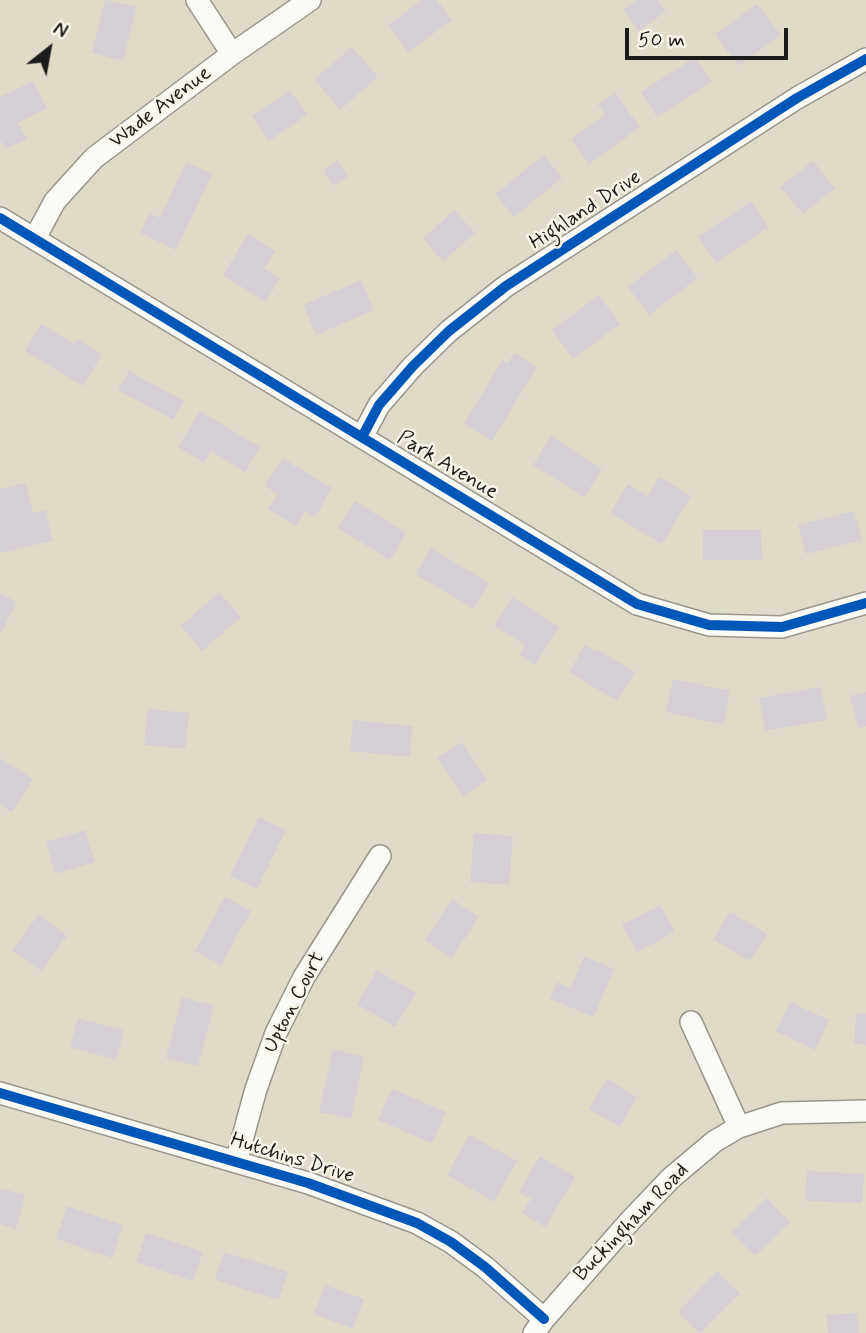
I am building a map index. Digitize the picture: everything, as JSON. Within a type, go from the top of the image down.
[{"type":"street","points":[[197,0],[232,54]]},
{"type":"street","name":"Wade Avenue","points":[[34,238],[55,201],[94,158],[232,54],[310,0]]},
{"type":"street","name":"Highland Drive","points":[[362,437],[379,405],[413,366],[449,331],[506,286],[797,98],[866,59]]},
{"type":"street","name":"Park Avenue","points":[[0,218],[637,604],[709,625],[782,627],[866,603]]},
{"type":"street","name":"Upton Court","points":[[236,1162],[256,1089],[276,1033],[304,978],[380,856]]},
{"type":"street","points":[[691,1022],[739,1127]]},
{"type":"street","name":"Hutchins Drive","points":[[0,1094],[236,1162],[366,1203],[417,1223],[451,1242],[485,1267],[539,1326]]},
{"type":"street","name":"Buckingham Road","points":[[539,1326],[671,1178],[715,1141],[739,1127],[782,1114],[866,1111]]},
{"type":"building","points":[[105,0],[137,6],[123,61],[92,53]]},
{"type":"building","points":[[422,0],[437,0],[452,20],[408,52],[388,25]]},
{"type":"building","points":[[636,0],[658,0],[666,11],[639,31],[623,10]]},
{"type":"building","points":[[757,4],[781,35],[738,66],[715,34]]},
{"type":"building","points":[[352,47],[378,77],[340,110],[314,79]]},
{"type":"building","points":[[695,57],[712,82],[657,117],[641,92]]},
{"type":"building","points":[[33,81],[47,108],[18,123],[27,139],[5,149],[0,140],[0,97]]},
{"type":"building","points":[[290,90],[307,115],[269,141],[252,116]]},
{"type":"building","points":[[615,92],[640,127],[589,164],[571,139],[605,115],[598,105]]},
{"type":"building","points":[[544,155],[562,178],[514,217],[495,194]]},
{"type":"building","points":[[338,160],[348,176],[333,186],[323,170]]},
{"type":"building","points":[[813,161],[835,188],[803,214],[780,187]]},
{"type":"building","points":[[186,162],[212,174],[176,250],[140,233],[150,213],[160,218]]},
{"type":"building","points":[[751,201],[768,227],[716,263],[698,237]]},
{"type":"building","points":[[454,210],[475,233],[443,261],[423,239]]},
{"type":"building","points":[[248,234],[275,251],[264,268],[280,278],[266,302],[223,275]]},
{"type":"building","points":[[676,250],[698,278],[649,315],[628,287]]},
{"type":"building","points":[[361,280],[374,310],[316,335],[303,305]]},
{"type":"building","points":[[599,295],[620,324],[573,359],[552,330]]},
{"type":"building","points":[[41,324],[74,344],[77,339],[102,354],[83,386],[25,351]]},
{"type":"building","points":[[514,353],[537,367],[492,441],[464,424],[502,360],[508,363]]},
{"type":"building","points":[[129,371],[184,401],[173,420],[118,390]]},
{"type":"building","points":[[200,411],[260,447],[245,472],[211,451],[204,463],[178,447]]},
{"type":"building","points":[[551,436],[602,469],[584,497],[533,465]]},
{"type":"building","points":[[282,458],[332,488],[315,517],[305,511],[296,526],[268,509],[278,494],[265,486]]},
{"type":"building","points":[[660,477],[691,496],[662,544],[610,513],[628,484],[648,496]]},
{"type":"building","points":[[26,483],[33,513],[46,510],[52,541],[0,553],[0,489]]},
{"type":"building","points":[[355,501],[406,533],[390,560],[338,528]]},
{"type":"building","points":[[854,511],[862,540],[806,554],[798,525]]},
{"type":"building","points":[[703,530],[761,530],[762,560],[703,560]]},
{"type":"building","points":[[431,548],[489,583],[474,609],[415,574]]},
{"type":"building","points":[[219,592],[241,617],[202,651],[181,626]]},
{"type":"building","points":[[0,593],[17,602],[0,635]]},
{"type":"building","points":[[512,597],[559,627],[535,665],[520,655],[525,645],[494,626]]},
{"type":"building","points":[[585,645],[635,672],[617,701],[569,672]]},
{"type":"building","points":[[673,679],[730,691],[724,725],[666,712]]},
{"type":"building","points":[[820,687],[827,720],[765,731],[759,698]]},
{"type":"building","points":[[866,692],[866,726],[858,728],[850,696]]},
{"type":"building","points":[[148,709],[189,713],[185,749],[144,745]]},
{"type":"building","points":[[353,720],[412,726],[410,757],[350,751]]},
{"type":"building","points":[[462,742],[487,780],[463,796],[437,758]]},
{"type":"building","points":[[0,758],[33,779],[12,812],[0,805]]},
{"type":"building","points":[[259,817],[286,830],[257,889],[230,876]]},
{"type":"building","points":[[85,830],[95,862],[55,874],[46,842]]},
{"type":"building","points":[[474,833],[513,836],[509,885],[470,882]]},
{"type":"building","points":[[225,897],[251,911],[221,965],[195,951]]},
{"type":"building","points":[[452,899],[479,917],[452,958],[425,940]]},
{"type":"building","points":[[660,905],[675,932],[637,952],[622,925]]},
{"type":"building","points":[[730,912],[767,934],[750,961],[713,939]]},
{"type":"building","points":[[39,914],[67,936],[41,971],[12,950]]},
{"type":"building","points":[[584,956],[614,969],[594,1017],[550,999],[557,982],[571,988]]},
{"type":"building","points":[[377,970],[416,993],[395,1027],[357,1004]]},
{"type":"building","points":[[182,997],[214,1006],[198,1066],[166,1058]]},
{"type":"building","points":[[790,1002],[829,1020],[815,1050],[776,1031]]},
{"type":"building","points":[[856,1013],[866,1014],[866,1045],[854,1044]]},
{"type":"building","points":[[78,1018],[124,1031],[116,1060],[70,1047]]},
{"type":"building","points":[[333,1049],[364,1057],[351,1119],[319,1112]]},
{"type":"building","points":[[607,1079],[637,1097],[620,1127],[589,1109]]},
{"type":"building","points":[[392,1089],[446,1112],[432,1143],[378,1120]]},
{"type":"building","points":[[469,1135],[517,1161],[494,1202],[447,1175]]},
{"type":"building","points":[[540,1156],[575,1177],[545,1227],[522,1213],[531,1199],[519,1192]]},
{"type":"building","points":[[807,1171],[864,1174],[862,1203],[805,1201]]},
{"type":"building","points":[[0,1188],[25,1195],[16,1229],[0,1224]]},
{"type":"building","points":[[767,1198],[790,1222],[755,1256],[731,1232]]},
{"type":"building","points":[[67,1206],[123,1225],[112,1258],[56,1239]]},
{"type":"building","points":[[146,1233],[203,1252],[193,1281],[136,1262]]},
{"type":"building","points":[[224,1252],[288,1272],[279,1300],[215,1280]]},
{"type":"building","points":[[717,1271],[740,1293],[700,1333],[678,1312]]},
{"type":"building","points":[[325,1285],[364,1299],[353,1329],[314,1314]]},
{"type":"building","points":[[857,1313],[859,1333],[828,1333],[827,1315]]},
{"type":"cycle path","points":[[362,437],[379,405],[413,366],[449,331],[506,286],[797,98],[866,59]]},
{"type":"cycle path","points":[[0,218],[637,604],[709,625],[782,627],[866,603]]},
{"type":"cycle path","points":[[0,1093],[308,1183],[417,1223],[451,1242],[485,1267],[544,1319]]}]
